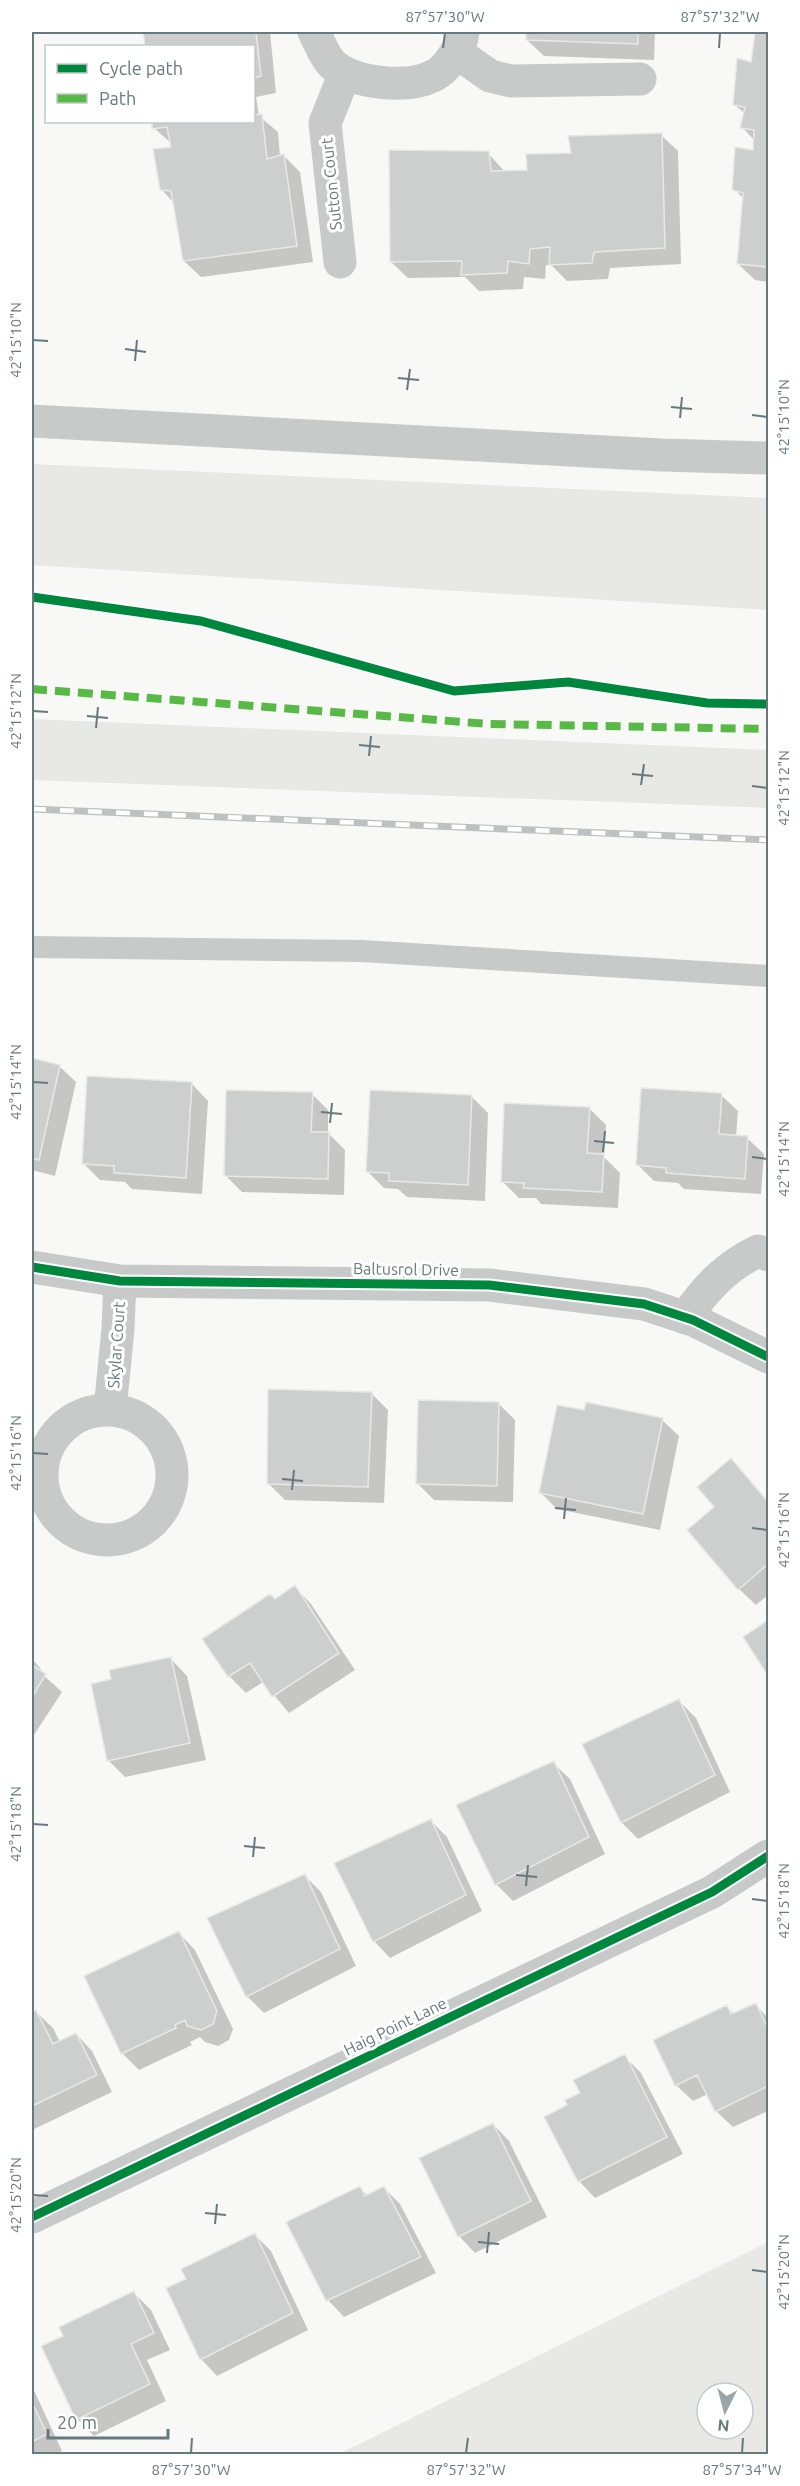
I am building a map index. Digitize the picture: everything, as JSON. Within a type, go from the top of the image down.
[{"type":"street","points":[[314,32],[330,62],[345,73],[376,83],[420,81],[436,76],[460,42],[490,76],[511,81],[640,79]]},
{"type":"street","name":"Sutton Court","points":[[340,262],[325,123],[345,73]]},
{"type":"street","points":[[32,421],[662,455],[768,458]]},
{"type":"street","points":[[685,1318],[706,1288],[734,1262],[758,1251],[768,1255]]},
{"type":"street","name":"Baltusrol Drive","points":[[32,1267],[120,1281],[489,1285],[645,1304],[685,1318],[768,1357]]},
{"type":"street","name":"Skylar Court","points":[[110,1410],[120,1281]]},
{"type":"street","name":"Haig Point Lane","points":[[32,2217],[712,1892],[768,1856]]},
{"type":"lane","points":[[32,947],[362,951],[768,976]]},
{"type":"shaded area","points":[[32,464],[768,498],[768,610],[32,565]]},
{"type":"shaded area","points":[[32,719],[768,750],[768,808],[32,780]]},
{"type":"shaded area","points":[[768,2242],[768,2454],[339,2454]]},
{"type":"building","points":[[143,32],[256,32],[261,76],[255,78],[255,45],[145,45]]},
{"type":"building","points":[[526,32],[638,32],[638,44],[526,40]]},
{"type":"building","points":[[755,32],[768,32],[768,267],[737,264],[743,193],[732,190],[735,147],[753,150],[754,130],[740,128],[745,107],[733,105],[737,58],[751,62]]},
{"type":"building","points":[[262,114],[267,159],[284,154],[297,246],[183,261],[171,191],[160,190],[153,149],[171,147],[167,127],[152,129],[152,123],[255,123],[255,115]]},
{"type":"building","points":[[662,133],[665,248],[594,252],[592,263],[549,265],[550,247],[530,249],[529,264],[508,261],[507,273],[461,275],[462,261],[390,262],[389,150],[489,151],[491,171],[527,170],[526,154],[571,153],[568,136]]},
{"type":"building","points":[[32,1058],[60,1065],[39,1160],[32,1158]]},
{"type":"building","points":[[87,1076],[192,1082],[186,1178],[114,1173],[114,1166],[82,1164]]},
{"type":"building","points":[[641,1088],[722,1093],[719,1134],[748,1136],[745,1179],[666,1173],[666,1168],[636,1165]]},
{"type":"building","points":[[226,1090],[313,1092],[311,1132],[329,1132],[328,1179],[224,1176]]},
{"type":"building","points":[[370,1090],[472,1095],[468,1185],[389,1181],[389,1173],[366,1172]]},
{"type":"building","points":[[504,1103],[590,1107],[587,1153],[604,1154],[602,1192],[523,1188],[524,1183],[501,1182]]},
{"type":"building","points":[[268,1389],[372,1392],[368,1487],[267,1484]]},
{"type":"building","points":[[418,1400],[499,1402],[497,1486],[416,1484]]},
{"type":"building","points":[[586,1402],[663,1418],[643,1514],[539,1493],[557,1405],[584,1410]]},
{"type":"building","points":[[731,1458],[768,1502],[768,1564],[738,1590],[687,1530],[714,1507],[697,1487]]},
{"type":"building","points":[[295,1585],[339,1653],[272,1697],[250,1663],[228,1677],[202,1639],[270,1594],[275,1599]]},
{"type":"building","points":[[768,1620],[768,1676],[743,1637]]},
{"type":"building","points":[[171,1657],[190,1743],[107,1761],[91,1684],[111,1679],[109,1670]]},
{"type":"building","points":[[32,1665],[46,1674],[32,1697]]},
{"type":"building","points":[[679,1699],[715,1775],[621,1823],[582,1744]]},
{"type":"building","points":[[554,1761],[589,1837],[495,1885],[456,1805]]},
{"type":"building","points":[[431,1819],[466,1895],[373,1942],[334,1863]]},
{"type":"building","points":[[305,1874],[340,1949],[246,1997],[207,1918]]},
{"type":"building","points":[[179,1931],[217,2011],[213,2024],[201,2030],[187,2026],[185,2020],[175,2025],[176,2028],[121,2054],[84,1976]]},
{"type":"building","points":[[756,2003],[768,2029],[768,2086],[715,2112],[697,2075],[675,2086],[653,2040],[727,2005],[731,2014]]},
{"type":"building","points":[[36,2010],[53,2044],[76,2033],[97,2075],[32,2106],[32,2012]]},
{"type":"building","points":[[625,2054],[667,2137],[578,2182],[544,2117],[567,2105],[565,2100],[580,2093],[573,2080]]},
{"type":"building","points":[[493,2123],[531,2201],[458,2237],[419,2158]]},
{"type":"building","points":[[360,2186],[365,2196],[384,2186],[421,2257],[326,2301],[286,2222]]},
{"type":"building","points":[[255,2233],[293,2313],[200,2360],[166,2288],[186,2279],[181,2269]]},
{"type":"building","points":[[134,2291],[154,2333],[131,2344],[150,2384],[76,2420],[41,2346],[63,2336],[59,2327]]},
{"type":"building","points":[[32,2402],[47,2434],[32,2442]]},
{"type":"railway","points":[[32,809],[768,840]]},
{"type":"marked path","points":[[32,689],[489,724],[768,729]]},
{"type":"cycle path","points":[[32,597],[201,621],[454,691],[568,682],[707,703],[768,704]]},
{"type":"cycle path","points":[[32,1267],[120,1281],[489,1285],[644,1304],[693,1320],[768,1357]]},
{"type":"cycle path","points":[[32,2217],[712,1892],[768,1856]]}]
